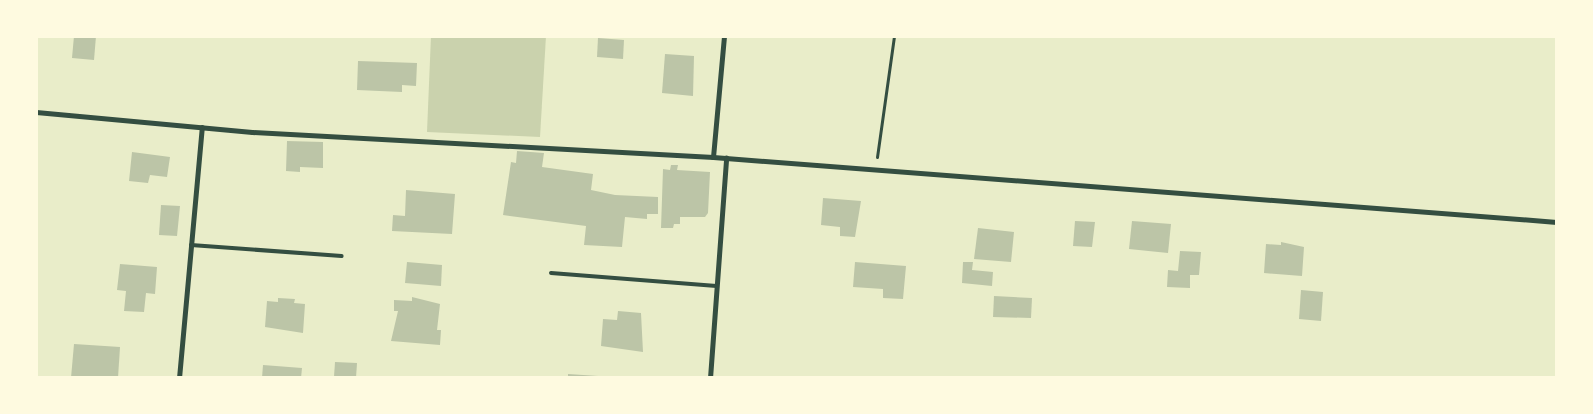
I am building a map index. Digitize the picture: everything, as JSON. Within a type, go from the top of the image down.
[{"type":"street","points":[[712,157],[724,36]]},
{"type":"street","points":[[36,112],[202,127],[726,158],[1557,222]]},
{"type":"street","points":[[179,378],[202,127]]},
{"type":"street","points":[[710,378],[726,158]]},
{"type":"lane","points":[[191,245],[342,256]]},
{"type":"lane","points":[[551,273],[716,286]]},
{"type":"path","points":[[876,170],[894,36]]},
{"type":"green space","points":[[431,36],[546,36],[540,137],[427,132]]},
{"type":"building","points":[[74,36],[96,36],[94,60],[72,58]]},
{"type":"building","points":[[598,38],[624,40],[623,59],[597,57]]},
{"type":"building","points":[[665,54],[694,56],[693,96],[662,93]]},
{"type":"building","points":[[358,61],[417,63],[416,86],[402,85],[402,92],[357,90]]},
{"type":"building","points":[[287,141],[323,142],[323,168],[300,167],[300,172],[286,171]]},
{"type":"building","points":[[517,151],[544,153],[542,167],[593,174],[591,190],[615,195],[658,197],[658,214],[647,214],[647,219],[625,217],[622,247],[584,245],[586,226],[503,215],[511,162],[516,163]]},
{"type":"building","points":[[132,152],[170,157],[167,177],[150,175],[148,183],[129,181]]},
{"type":"building","points":[[671,165],[678,165],[677,170],[710,172],[708,213],[705,217],[680,217],[680,224],[674,224],[673,228],[661,228],[663,169],[670,170]]},
{"type":"building","points":[[406,190],[455,194],[452,234],[392,231],[393,215],[405,216]]},
{"type":"building","points":[[823,198],[861,201],[855,237],[840,236],[840,227],[821,225]]},
{"type":"building","points":[[161,205],[180,206],[177,236],[159,235]]},
{"type":"building","points":[[1075,221],[1095,222],[1092,247],[1073,246]]},
{"type":"building","points":[[1132,221],[1171,224],[1168,253],[1129,249]]},
{"type":"building","points":[[978,228],[1014,232],[1011,262],[974,259]]},
{"type":"building","points":[[1281,242],[1304,247],[1302,276],[1264,273],[1266,244],[1281,245]]},
{"type":"building","points":[[1180,251],[1201,252],[1199,275],[1190,275],[1190,288],[1167,287],[1168,270],[1178,271]]},
{"type":"building","points":[[407,262],[442,265],[441,286],[405,283]]},
{"type":"building","points":[[855,262],[906,266],[903,299],[883,298],[883,289],[853,287]]},
{"type":"building","points":[[963,262],[973,262],[972,270],[993,272],[992,286],[962,283]]},
{"type":"building","points":[[120,264],[157,267],[155,294],[146,293],[144,312],[124,311],[126,291],[117,290]]},
{"type":"building","points":[[1301,290],[1323,292],[1321,321],[1299,319]]},
{"type":"building","points":[[994,296],[1032,298],[1031,318],[993,317]]},
{"type":"building","points":[[412,297],[440,304],[437,330],[441,330],[440,345],[391,341],[398,311],[394,311],[394,300],[412,301]]},
{"type":"building","points":[[278,298],[295,299],[294,303],[305,304],[303,333],[265,327],[267,301],[278,302]]},
{"type":"building","points":[[618,311],[641,313],[643,352],[601,346],[603,319],[617,320]]},
{"type":"building","points":[[74,344],[120,347],[118,378],[71,378]]},
{"type":"building","points":[[335,362],[357,363],[356,378],[334,377]]},
{"type":"building","points":[[263,365],[302,368],[301,378],[262,378]]},
{"type":"building","points":[[568,374],[598,376],[598,378],[568,378]]}]
